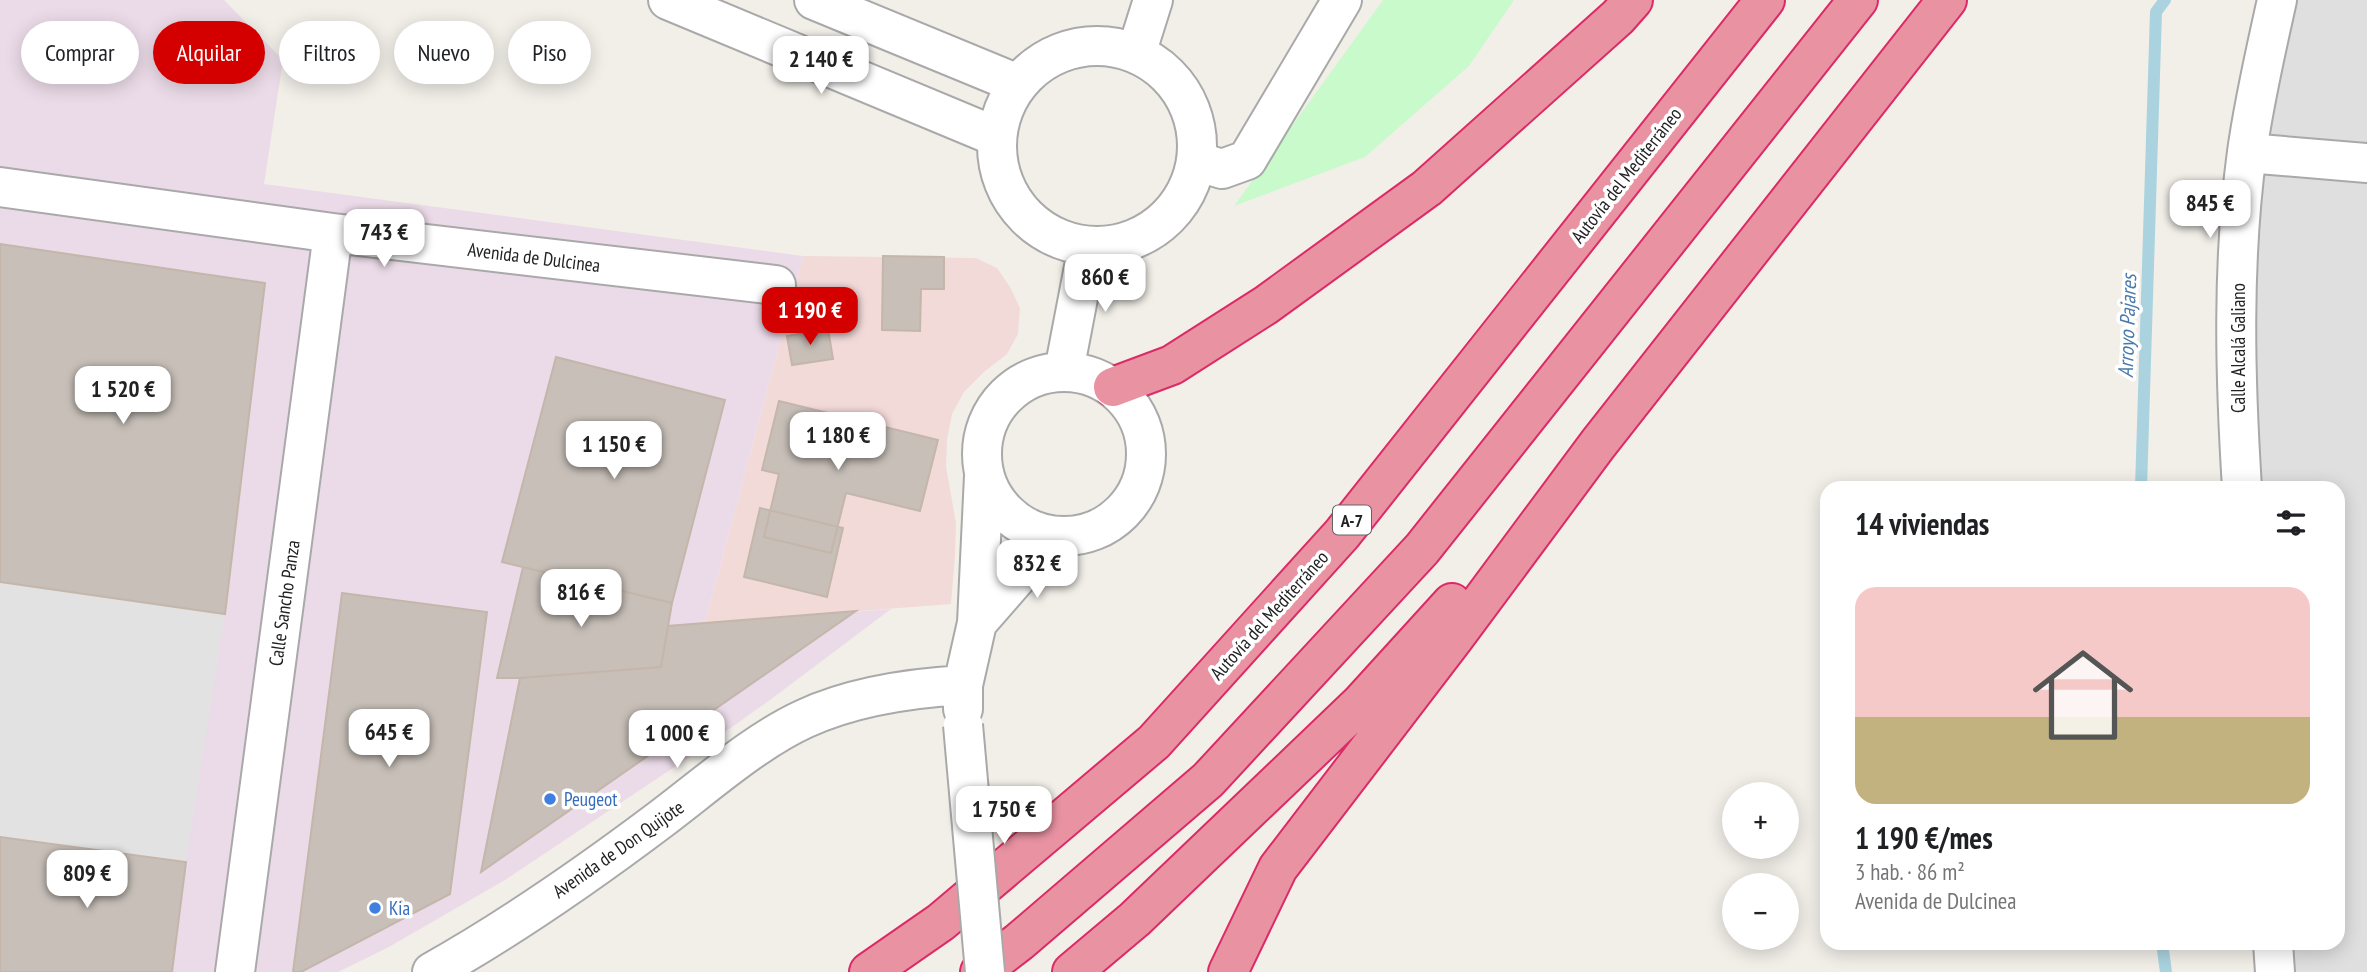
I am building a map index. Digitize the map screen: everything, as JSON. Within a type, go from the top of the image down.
[{"type":"highway","points":[[1113,387],[1172,365],[1196,350],[1266,305],[1427,188],[1618,17],[1633,0]]},
{"type":"highway","name":"Autovía del Mediterráneo","points":[[869,972],[941,922],[1154,742],[1342,534],[1765,0]]},
{"type":"highway","points":[[983,972],[1208,780],[1422,549],[1858,0]]},
{"type":"highway","points":[[1228,972],[1278,868],[1454,639],[1598,444],[1947,0]]},
{"type":"highway","points":[[1072,972],[1135,919],[1361,703],[1598,444]]},
{"type":"street","points":[[668,0],[997,137]]},
{"type":"street","points":[[814,0],[1018,84]]},
{"type":"street","points":[[1136,54],[1153,0]]},
{"type":"street","points":[[1196,161],[1222,169],[1247,160],[1342,0]]},
{"type":"street","name":"Calle Alcalá Galiano","points":[[2242,481],[2235,367],[2239,239],[2247,153],[2277,0]]},
{"type":"street","points":[[1104,46],[1136,54],[1164,71],[1184,97],[1195,128],[1196,161],[1187,195],[1169,216],[1144,235],[1117,244],[1088,246],[1057,238],[1031,221],[1011,197],[999,168],[997,137],[1003,109],[1018,84],[1041,61],[1072,48],[1104,46]]},
{"type":"street","points":[[2247,153],[2367,163]]},
{"type":"street","name":"Avenida de Dulcinea","points":[[0,187],[333,233],[776,285]]},
{"type":"street","name":"Calle Sancho Panza","points":[[235,972],[333,233]]},
{"type":"street","points":[[1064,371],[1088,246]]},
{"type":"street","points":[[983,972],[963,725],[963,685],[976,623],[984,476],[981,450],[986,426],[998,403],[1017,386],[1039,375],[1064,371],[1090,376],[1113,387],[1132,407],[1144,432],[1147,459],[1141,486],[1126,510],[1105,527],[1080,536],[1052,537],[1029,530],[1009,516],[993,498],[984,476]]},
{"type":"street","points":[[976,623],[1052,537]]},
{"type":"street","name":"Avenida de Don Quijote","points":[[432,972],[481,945],[619,851],[773,736],[794,724],[839,706],[916,688],[963,685]]},
{"type":"street","points":[[2273,950],[2275,972]]},
{"type":"shaded area","points":[[0,0],[224,0],[245,21],[153,21],[153,84],[265,84],[265,42],[279,56],[279,84],[264,184],[803,256],[705,623],[891,609],[691,756],[505,880],[387,948],[338,972],[0,972]]},
{"type":"shaded area","points":[[2287,0],[2367,0],[2367,972],[2291,972],[2289,950],[2345,950],[2345,481],[2256,481],[2239,239]]},
{"type":"shaded area","points":[[803,256],[976,258],[997,268],[1020,308],[1018,334],[1007,354],[964,392],[952,414],[946,467],[956,523],[951,604],[705,623]]},
{"type":"shaded area","points":[[0,582],[225,614],[186,862],[0,837]]},
{"type":"green space","points":[[1383,0],[1514,0],[1469,66],[1365,157],[1234,206]]},
{"type":"building","points":[[0,244],[265,283],[225,614],[0,582]]},
{"type":"building","points":[[883,256],[944,257],[944,289],[921,289],[920,331],[882,330]]},
{"type":"building","points":[[828,329],[833,359],[792,365],[787,336]]},
{"type":"building","points":[[556,357],[725,400],[672,603],[502,562]]},
{"type":"building","points":[[779,401],[938,440],[920,511],[846,493],[831,553],[764,537],[779,474],[762,470]]},
{"type":"building","points":[[760,508],[843,528],[827,597],[744,577]]},
{"type":"building","points":[[523,567],[672,603],[661,667],[497,678]]},
{"type":"building","points":[[342,593],[487,612],[450,894],[301,972],[293,972]]},
{"type":"building","points":[[856,611],[481,872],[520,678],[661,667],[668,626]]},
{"type":"building","points":[[0,837],[186,862],[172,972],[0,972]]},
{"type":"waterway","name":"Arroyo Pajares","points":[[2141,481],[2156,12],[2165,0]]},
{"type":"waterway","name":"Arroyo Pajares","points":[[2163,950],[2166,972]]},
{"type":"place","name":"Peugeot","points":[[550,799]]},
{"type":"place","name":"Kia","points":[[375,908]]}]
